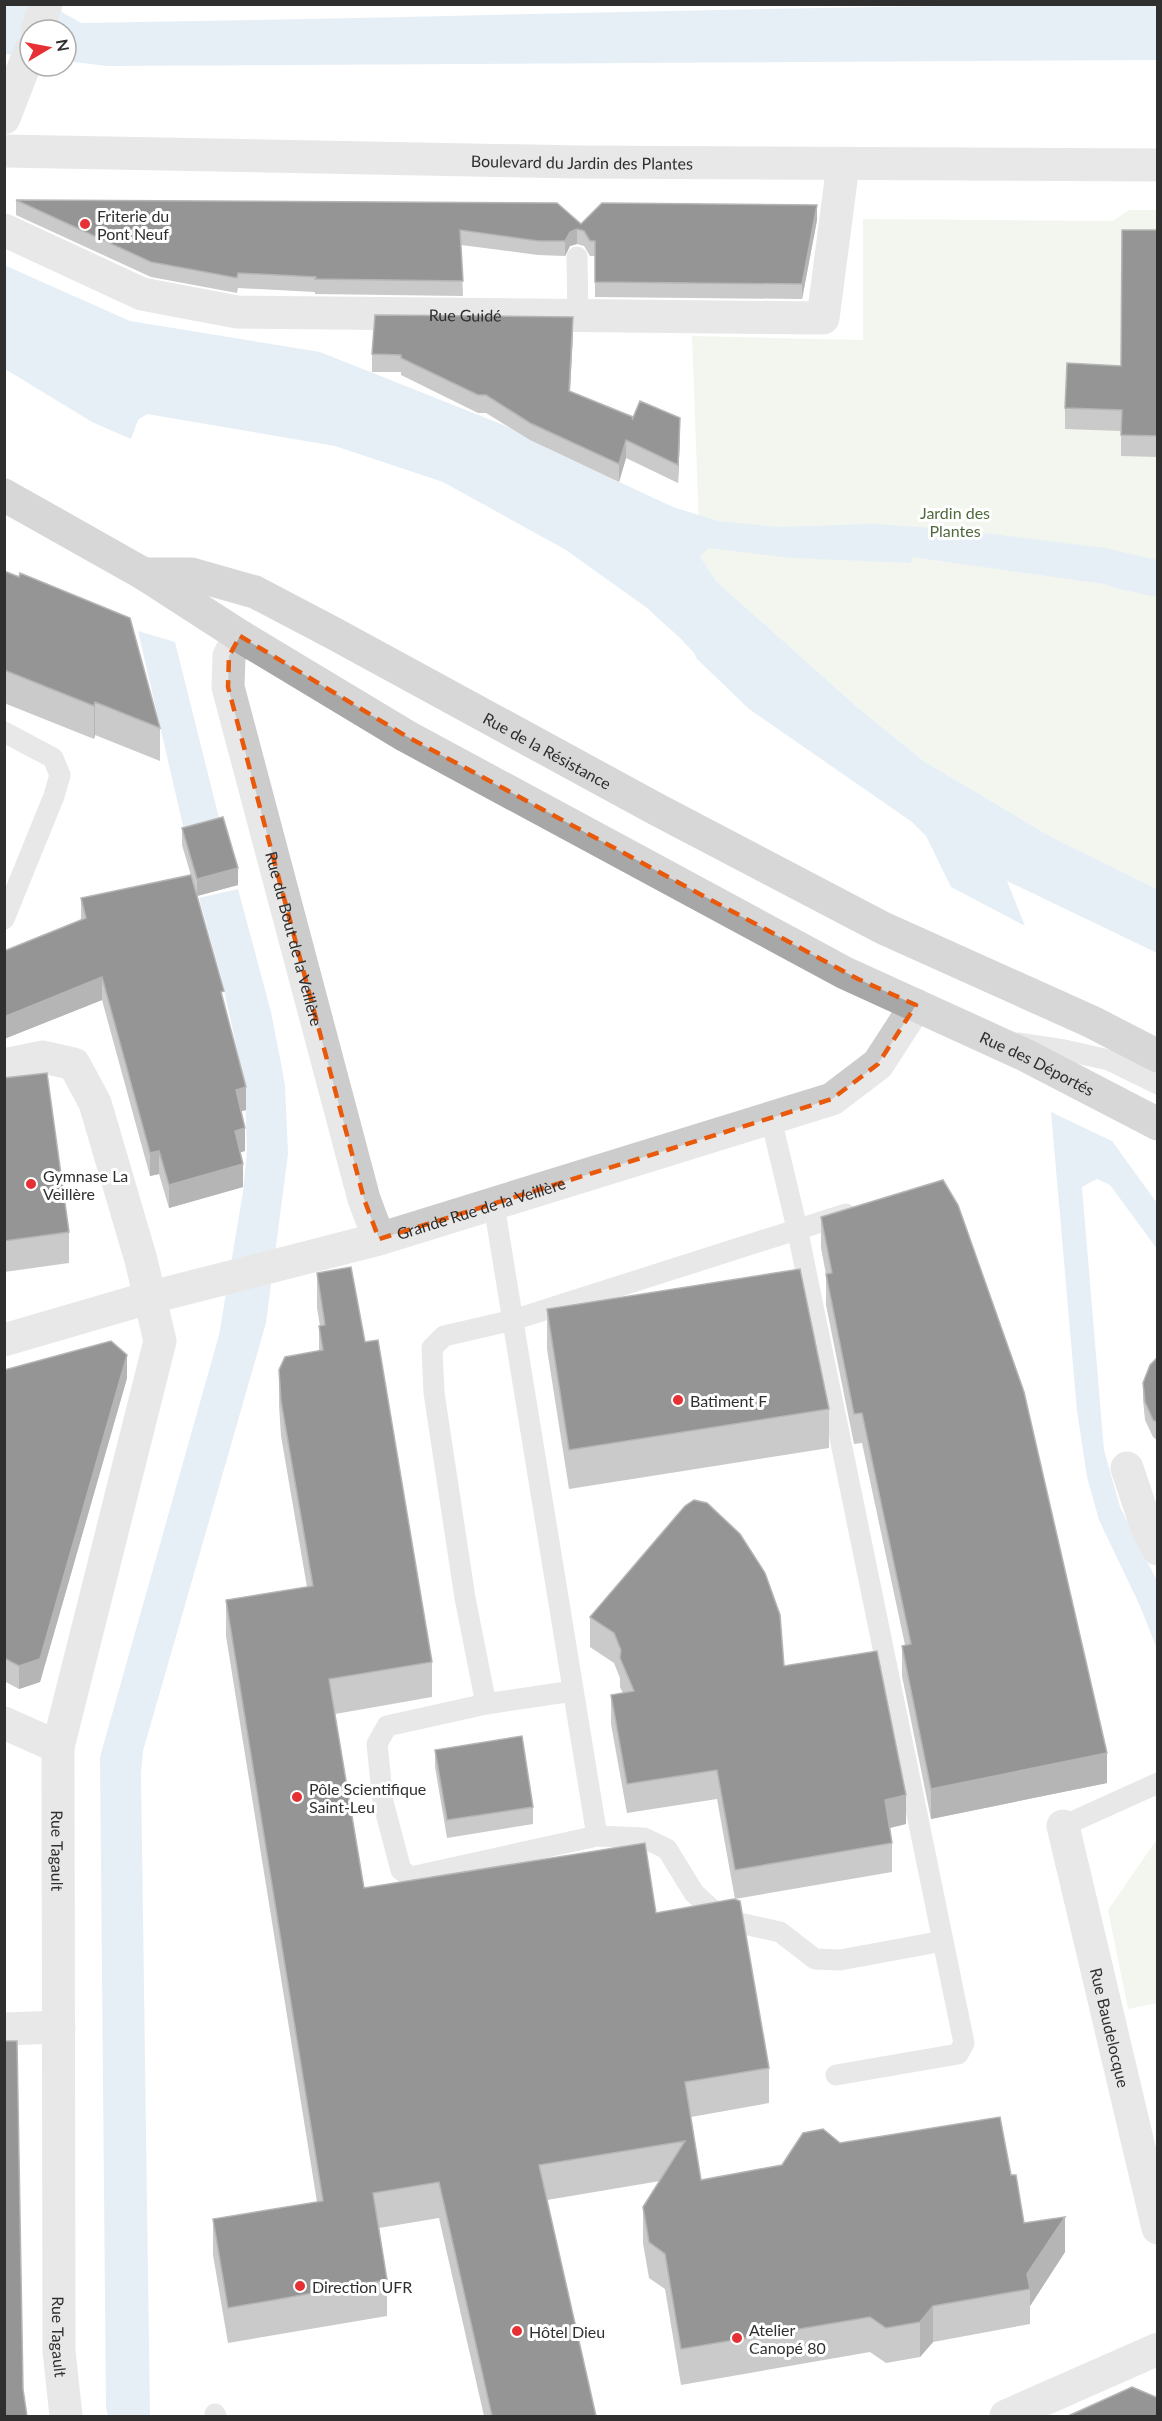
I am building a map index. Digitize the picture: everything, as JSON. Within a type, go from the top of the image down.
[{"type":"main road","name":"Rue de la Résistance","points":[[4,495],[144,574],[240,636],[406,736],[845,973],[916,1005]]},
{"type":"main road","name":"Rue de la Résistance","points":[[144,574],[191,574],[255,592],[656,809],[883,928],[1092,1022],[1158,1056]]},
{"type":"main road","name":"Rue des Déportés","points":[[916,1005],[992,1039],[1158,1124]]},
{"type":"street","points":[[4,118],[20,78]]},
{"type":"street","name":"Boulevard du Jardin des Plantes","points":[[4,151],[843,165],[1158,165]]},
{"type":"street","name":"Rue Guidé","points":[[4,231],[142,294],[237,312],[823,318],[843,165]]},
{"type":"street","name":"Rue du Bout de la Veillère","points":[[240,636],[229,656],[228,687],[364,1200],[379,1239]]},
{"type":"street","name":"Grande Rue de la Veillère","points":[[4,1340],[199,1284],[379,1239],[832,1099],[878,1064],[916,1005]]},
{"type":"street","name":"Rue Tagault","points":[[4,1065],[43,1057],[74,1064],[94,1103],[141,1260],[148,1298],[160,1341],[58,1747],[59,2351],[66,2416]]},
{"type":"street","points":[[1127,1468],[1147,1528],[1158,1549]]},
{"type":"street","points":[[4,1723],[58,1747]]},
{"type":"street","name":"Rue Baudelocque","points":[[1063,1826],[1158,2228]]},
{"type":"street","points":[[4,2029],[59,2027]]},
{"type":"street","points":[[1006,2416],[1158,2349]]},
{"type":"lane","points":[[578,257],[578,317]]},
{"type":"lane","points":[[4,732],[53,758],[60,775],[54,796],[4,919]]},
{"type":"lane","points":[[992,1039],[1064,1050],[1109,1060],[1158,1084]]},
{"type":"lane","points":[[771,1119],[797,1228],[964,2043],[958,2054],[836,2075]]},
{"type":"lane","points":[[494,1205],[597,1836]]},
{"type":"lane","points":[[486,1704],[465,1598],[434,1393],[432,1348],[444,1336],[513,1320],[797,1228],[864,1209]]},
{"type":"lane","points":[[573,1691],[486,1704],[387,1726],[376,1744],[383,1802],[401,1870],[411,1877],[597,1836],[644,1838],[667,1849],[694,1893],[722,1919],[780,1932],[815,1959],[840,1960],[943,1941]]},
{"type":"lane","points":[[1063,1826],[1158,1783]]},
{"type":"highlighted area","points":[[240,636],[406,736],[858,979],[916,1005],[878,1064],[832,1099],[379,1239],[364,1199],[228,687],[229,656]]},
{"type":"green space","name":"Jardin des Plantes","points":[[1129,210],[1157,210],[1157,889],[1055,839],[925,762],[857,707],[716,581],[700,556],[692,336],[863,340],[863,219],[1113,221]]},
{"type":"green space","points":[[1157,1839],[1157,2003],[1128,2009],[1108,1910]]},
{"type":"water","points":[[1157,4],[1158,60],[107,66],[78,62],[78,21],[216,21],[888,7]]},
{"type":"water","points":[[4,5],[50,5],[72,18],[18,18],[18,56],[5,54]]},
{"type":"water","points":[[4,265],[130,321],[320,352],[506,426],[555,452],[673,507],[718,521],[778,527],[873,524],[961,530],[1105,548],[1157,560],[1157,597],[1104,584],[912,557],[911,563],[791,558],[709,548],[700,556],[716,581],[857,707],[925,762],[1055,839],[1157,889],[1157,953],[1007,881],[1025,926],[951,887],[926,836],[912,822],[749,709],[697,659],[681,639],[647,608],[566,550],[443,482],[335,446],[147,414],[138,420],[131,439],[92,422],[5,369]]},
{"type":"water","points":[[138,631],[175,642],[223,834],[187,843]]},
{"type":"water","points":[[238,889],[271,1012],[281,1063],[285,1086],[288,1154],[266,1323],[143,1751],[141,1774],[150,2416],[108,2416],[106,2407],[100,1757],[219,1335],[243,1192],[247,1150],[245,1091],[221,976],[199,898]]},
{"type":"water","points":[[1051,1112],[1112,1141],[1157,1203],[1157,1249],[1110,1185],[1097,1179],[1082,1187],[1104,1450],[1120,1507],[1157,1581],[1157,1649],[1140,1606],[1099,1520],[1087,1477],[1077,1411]]},
{"type":"building","points":[[16,200],[557,203],[581,224],[602,203],[817,205],[802,284],[595,282],[595,241],[590,241],[584,231],[577,229],[570,232],[565,241],[538,241],[460,230],[463,281],[315,279],[316,277],[238,273],[237,278],[151,262]]},
{"type":"building","points":[[1122,230],[1158,230],[1158,436],[1121,435],[1122,410],[1065,408],[1067,363],[1121,366]]},
{"type":"building","points":[[375,315],[573,317],[569,391],[633,417],[632,420],[640,401],[680,418],[678,465],[626,440],[619,464],[530,423],[486,395],[478,395],[401,358],[401,355],[372,354]]},
{"type":"building","points":[[4,571],[19,577],[20,573],[130,618],[160,728],[95,702],[94,706],[4,670]]},
{"type":"building","points":[[223,817],[238,868],[197,879],[182,828]]},
{"type":"building","points":[[191,875],[224,991],[221,992],[246,1087],[236,1090],[245,1128],[235,1131],[243,1164],[169,1185],[159,1151],[150,1153],[102,977],[4,1017],[4,951],[86,918],[81,898]]},
{"type":"building","name":"Gymnase La Veillère","points":[[47,1073],[69,1232],[4,1241],[4,1078]]},
{"type":"building","points":[[943,1180],[958,1205],[1024,1392],[1107,1753],[931,1789],[902,1646],[911,1644],[862,1413],[854,1414],[826,1274],[832,1273],[821,1217]]},
{"type":"building","points":[[351,1267],[365,1342],[378,1340],[432,1662],[329,1679],[364,1888],[645,1843],[656,1913],[734,1899],[740,1901],[769,2068],[685,2082],[701,2180],[782,2165],[803,2133],[823,2129],[840,2143],[1000,2117],[1011,2175],[1016,2175],[1024,2223],[1065,2217],[1027,2274],[1030,2289],[933,2306],[920,2322],[886,2328],[870,2317],[681,2349],[665,2254],[649,2242],[643,2207],[685,2141],[539,2165],[596,2416],[492,2416],[439,2182],[373,2193],[387,2280],[228,2308],[213,2219],[323,2201],[226,1600],[313,1586],[281,1401],[279,1370],[285,1357],[323,1350],[319,1326],[325,1325],[317,1273]]},
{"type":"building","name":"Batiment F","points":[[800,1269],[829,1409],[569,1450],[547,1309]]},
{"type":"building","points":[[111,1341],[127,1355],[40,1659],[19,1666],[4,1658],[4,1370]]},
{"type":"building","points":[[1158,1357],[1158,1423],[1153,1420],[1145,1402],[1143,1383],[1150,1365]]},
{"type":"building","points":[[694,1500],[707,1503],[740,1534],[765,1573],[780,1615],[784,1666],[877,1651],[906,1795],[885,1800],[892,1843],[735,1870],[717,1770],[627,1784],[611,1695],[634,1691],[620,1658],[621,1650],[614,1633],[590,1617],[685,1506]]},
{"type":"building","points":[[522,1736],[533,1807],[447,1820],[435,1750]]},
{"type":"building","points":[[4,2041],[17,2041],[23,2389],[27,2416],[4,2416]]},
{"type":"building","points":[[1132,2387],[1158,2398],[1158,2416],[1068,2416]]},
{"type":"place","name":"Friterie du Pont Neuf","points":[[85,224]]},
{"type":"place","name":"Gymnase La Veillère","points":[[31,1184]]},
{"type":"place","name":"Batiment F","points":[[678,1400]]},
{"type":"place","name":"Pôle Scientifique Saint-Leu","points":[[297,1797]]},
{"type":"place","name":"Direction UFR","points":[[300,2286]]},
{"type":"place","name":"Hôtel Dieu","points":[[517,2331]]},
{"type":"place","name":"Atelier Canopé 80","points":[[737,2338]]}]
